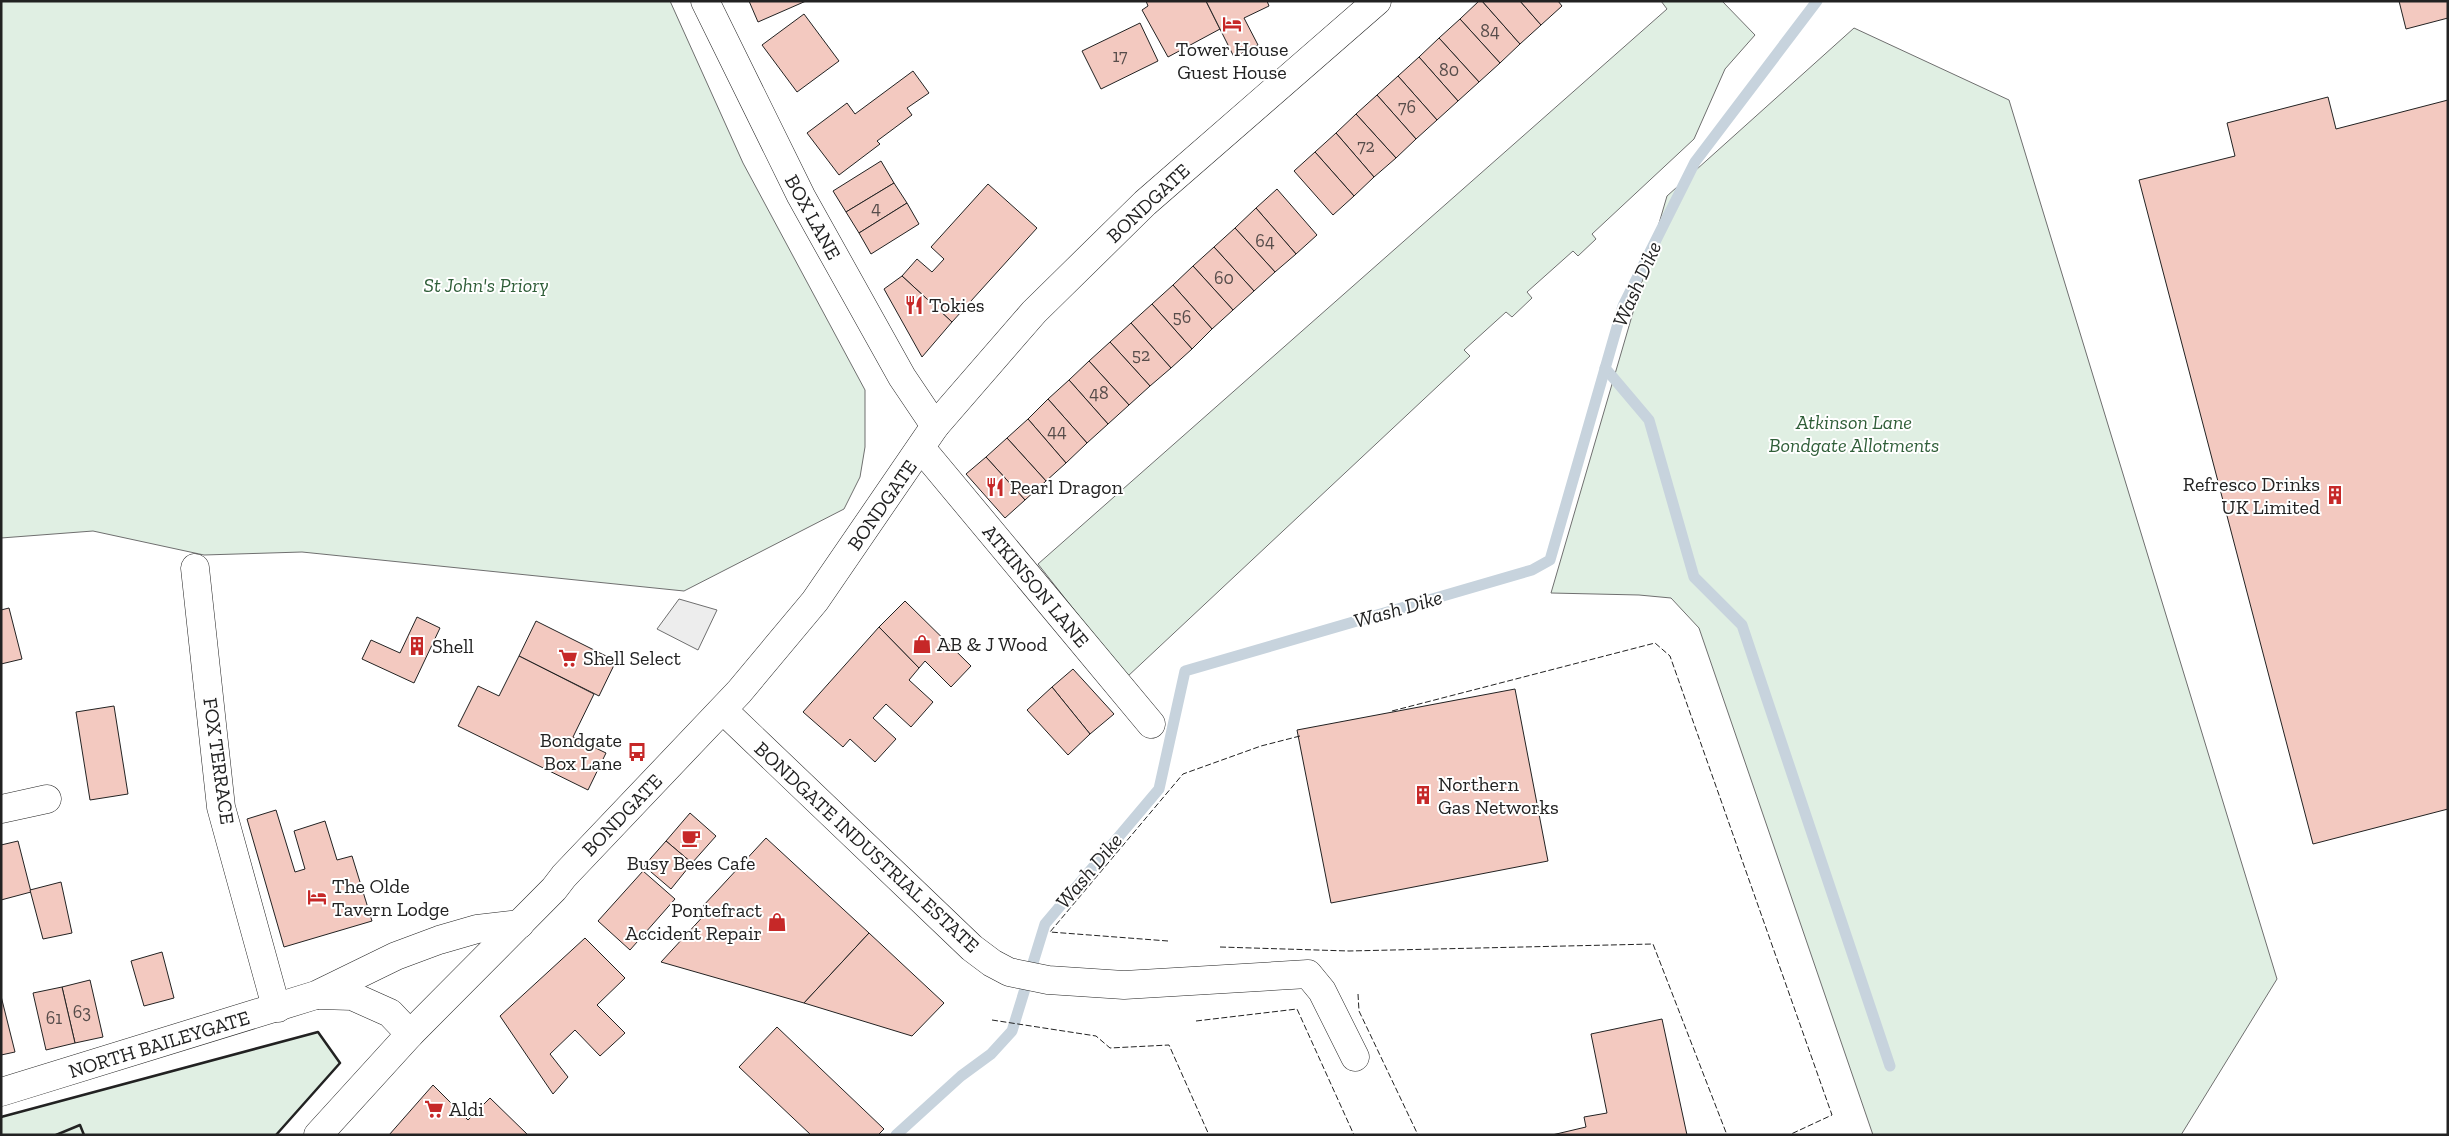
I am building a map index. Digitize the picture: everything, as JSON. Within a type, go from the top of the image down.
[{"type":"main road","name":"BOX LANE","points":[[705,1],[801,196],[902,376],[928,437]]},
{"type":"main road","name":"BONDGATE","points":[[318,1135],[410,1034],[520,924],[723,710],[815,601],[928,437],[1034,312],[1145,203],[1377,1]]},
{"type":"main road","name":"ATKINSON LANE","points":[[928,437],[1151,724]]},
{"type":"main road","name":"FOX TERRACE","points":[[195,568],[221,807],[273,996],[278,1008]]},
{"type":"main road","name":"BONDGATE INDUSTRIAL ESTATE","points":[[723,710],[972,948],[992,963],[1018,975],[1048,980],[1124,985],[1308,974],[1322,990],[1355,1057]]},
{"type":"main road","points":[[1,809],[47,800]]},
{"type":"main road","name":"NORTH BAILEYGATE","points":[[1,1092],[316,995],[396,956],[439,940],[477,929],[520,924]]},
{"type":"main road","name":"NORTH BAILEYGATE","points":[[316,995],[352,996],[390,1013],[410,1034]]},
{"type":"green space","name":"St John's Priory","points":[[1,1],[670,1],[743,163],[865,390],[865,447],[860,477],[844,509],[684,591],[302,552],[204,555],[93,531],[1,538]]},
{"type":"green space","points":[[1661,1],[1722,1],[1755,35],[1725,69],[1694,139],[1592,234],[1596,239],[1578,256],[1573,251],[1527,292],[1532,298],[1512,317],[1506,312],[1464,350],[1470,356],[1127,677],[1038,564],[1667,9]]},
{"type":"green space","name":"Atkinson Lane Bondgate Allotments","points":[[1854,28],[2009,100],[2277,979],[2181,1135],[1873,1135],[1699,628],[1671,598],[1639,595],[1551,593],[1667,196]]},
{"type":"green space","points":[[318,1032],[340,1063],[276,1135],[1,1135],[1,1117]]},
{"type":"shaded area","points":[[679,599],[717,610],[698,650],[657,629]]},
{"type":"building","points":[[749,1],[806,1],[758,22]]},
{"type":"building","points":[[1146,1],[1206,1],[1220,29],[1168,57],[1142,10],[1148,6]]},
{"type":"building","name":"Tower House Guest House","points":[[1206,1],[1267,1],[1269,6],[1244,18],[1258,45],[1234,57]]},
{"type":"building","points":[[1479,1],[1482,1],[1520,44],[1500,63],[1460,19]]},
{"type":"building","points":[[1482,1],[1520,1],[1541,25],[1520,44]]},
{"type":"building","points":[[1520,1],[1558,1],[1562,6],[1541,25]]},
{"type":"building","points":[[2399,1],[2448,1],[2448,18],[2406,29]]},
{"type":"building","points":[[804,14],[839,61],[797,92],[762,45]]},
{"type":"building","points":[[1460,19],[1500,63],[1479,82],[1439,38]]},
{"type":"building","points":[[1140,23],[1158,61],[1101,89],[1082,51]]},
{"type":"building","points":[[1439,38],[1479,82],[1458,101],[1419,57]]},
{"type":"building","points":[[1419,57],[1458,101],[1437,120],[1398,76]]},
{"type":"building","points":[[913,71],[929,93],[907,108],[912,115],[877,141],[880,144],[839,175],[807,133],[847,103],[855,114]]},
{"type":"building","points":[[1398,76],[1437,120],[1416,139],[1377,95]]},
{"type":"building","points":[[1377,95],[1416,139],[1396,158],[1356,114]]},
{"type":"building","name":"Refresco Drinks UK Limited","points":[[2328,97],[2336,129],[2448,100],[2448,809],[2313,844],[2139,180],[2235,156],[2227,123]]},
{"type":"building","points":[[1356,114],[1396,158],[1374,177],[1336,133]]},
{"type":"building","points":[[1336,133],[1374,177],[1354,196],[1315,152]]},
{"type":"building","points":[[1315,152],[1354,196],[1333,215],[1294,171]]},
{"type":"building","points":[[881,161],[894,183],[846,212],[833,191]]},
{"type":"building","points":[[894,183],[907,203],[859,233],[846,212]]},
{"type":"building","points":[[988,184],[1037,228],[952,322],[902,276],[917,259],[932,272],[944,259],[931,247]]},
{"type":"building","points":[[1277,189],[1317,235],[1296,254],[1256,208]]},
{"type":"building","points":[[907,203],[919,224],[871,254],[859,233]]},
{"type":"building","points":[[1256,208],[1296,254],[1275,272],[1235,228]]},
{"type":"building","points":[[1235,228],[1275,272],[1254,291],[1214,247]]},
{"type":"building","points":[[1214,247],[1254,291],[1233,310],[1193,266]]},
{"type":"building","points":[[1193,266],[1233,310],[1212,329],[1173,285]]},
{"type":"building","name":"Tokies","points":[[902,276],[952,322],[922,357],[884,289]]},
{"type":"building","points":[[1173,285],[1212,329],[1192,349],[1152,304]]},
{"type":"building","points":[[1152,304],[1192,349],[1171,368],[1131,323]]},
{"type":"building","points":[[1131,323],[1171,368],[1150,386],[1110,342]]},
{"type":"building","points":[[1110,342],[1150,386],[1129,405],[1089,361]]},
{"type":"building","points":[[1089,361],[1129,405],[1108,424],[1069,380]]},
{"type":"building","points":[[1069,380],[1108,424],[1087,443],[1048,399]]},
{"type":"building","points":[[1048,399],[1087,443],[1066,463],[1028,419]]},
{"type":"building","points":[[1028,419],[1066,463],[1046,481],[1007,438]]},
{"type":"building","points":[[1007,438],[1046,481],[1025,500],[986,457]]},
{"type":"building","name":"Pearl Dragon","points":[[986,457],[1025,500],[1005,518],[966,474]]},
{"type":"building","name":"AB & J Wood","points":[[905,601],[971,666],[951,687],[925,661],[919,668],[879,627]]},
{"type":"building","points":[[9,608],[22,659],[1,664],[1,610]]},
{"type":"building","name":"Shell","points":[[417,617],[440,628],[414,683],[362,659],[371,640],[400,653]]},
{"type":"building","name":"Shell Select","points":[[536,621],[616,661],[599,696],[519,656]]},
{"type":"building","points":[[879,627],[919,668],[909,680],[933,702],[911,727],[886,704],[873,718],[896,739],[875,762],[850,739],[843,747],[803,712]]},
{"type":"building","points":[[519,656],[594,694],[573,737],[606,753],[588,790],[458,726],[478,686],[499,696]]},
{"type":"building","points":[[1073,669],[1114,714],[1090,734],[1052,687]]},
{"type":"building","points":[[1052,687],[1090,734],[1068,755],[1027,710]]},
{"type":"building","name":"Northern Gas Networks","points":[[1515,689],[1548,861],[1331,903],[1297,730]]},
{"type":"building","points":[[114,706],[128,794],[90,800],[76,712]]},
{"type":"building","name":"The Olde Tavern Lodge","points":[[276,810],[295,872],[305,869],[294,831],[325,821],[337,860],[352,856],[372,921],[284,947],[247,819]]},
{"type":"building","name":"Busy Bees Cafe","points":[[690,813],[716,836],[692,863],[666,841]]},
{"type":"building","name":"Pontefract Accident Repair","points":[[766,838],[869,933],[804,1003],[661,962],[708,911],[703,906]]},
{"type":"building","points":[[18,841],[31,892],[1,900],[1,845]]},
{"type":"building","points":[[666,841],[692,863],[671,889],[644,866]]},
{"type":"building","points":[[643,871],[675,899],[630,950],[598,921]]},
{"type":"building","points":[[61,882],[72,933],[43,939],[30,890]]},
{"type":"building","points":[[869,933],[944,1003],[912,1036],[804,1003]]},
{"type":"building","points":[[585,938],[625,978],[597,1005],[625,1033],[600,1056],[575,1030],[550,1054],[568,1077],[553,1094],[500,1016]]},
{"type":"building","points":[[162,952],[174,998],[144,1006],[131,961]]},
{"type":"building","points":[[90,980],[103,1037],[75,1043],[62,987]]},
{"type":"building","points":[[62,987],[75,1043],[46,1050],[33,993]]},
{"type":"building","points":[[1,996],[15,1052],[1,1055]]},
{"type":"building","points":[[1662,1019],[1687,1135],[1552,1135],[1586,1127],[1584,1117],[1607,1113],[1591,1034]]},
{"type":"building","points":[[777,1027],[884,1129],[878,1135],[811,1135],[739,1067]]},
{"type":"building","name":"Aldi","points":[[433,1085],[468,1120],[490,1098],[528,1135],[389,1135]]},
{"type":"waterway","name":"Wash Dike","points":[[896,1135],[961,1076],[991,1054],[1012,1031],[1045,924],[1159,789],[1185,671],[1532,570],[1550,560],[1623,306],[1695,162],[1817,1]]},
{"type":"waterway","points":[[1605,368],[1649,420],[1694,577],[1742,625],[1890,1066]]},
{"type":"fence","points":[[1392,711],[1655,643],[1670,656],[1832,1115],[1789,1135]]},
{"type":"fence","points":[[1168,941],[1050,932],[1183,774],[1261,746],[1300,736]]},
{"type":"fence","points":[[1220,947],[1349,951],[1653,944],[1727,1135]]},
{"type":"fence","points":[[1358,994],[1359,1011],[1418,1135]]},
{"type":"fence","points":[[1196,1021],[1297,1009],[1354,1135]]},
{"type":"fence","points":[[992,1020],[1096,1036],[1110,1048],[1169,1045],[1209,1135]]},
{"type":"wall","points":[[1,1117],[318,1032],[340,1063],[276,1135]]},
{"type":"wall","points":[[56,1135],[80,1125],[84,1135]]},
{"type":"place","name":"Tower House Guest House","points":[[1232,24]]},
{"type":"place","name":"Tokies","points":[[914,305]]},
{"type":"place","name":"Pearl Dragon","points":[[995,487]]},
{"type":"place","name":"Refresco Drinks UK Limited","points":[[2335,495]]},
{"type":"place","name":"AB & J Wood","points":[[922,644]]},
{"type":"place","name":"Shell","points":[[417,646]]},
{"type":"place","name":"Shell Select","points":[[568,658]]},
{"type":"place","name":"Bondgate Box Lane","points":[[637,752]]},
{"type":"place","name":"Northern Gas Networks","points":[[1423,795]]},
{"type":"place","name":"Busy Bees Cafe","points":[[691,838]]},
{"type":"place","name":"The Olde Tavern Lodge","points":[[317,897]]},
{"type":"place","name":"Pontefract Accident Repair","points":[[777,922]]},
{"type":"place","name":"Aldi","points":[[434,1109]]}]
